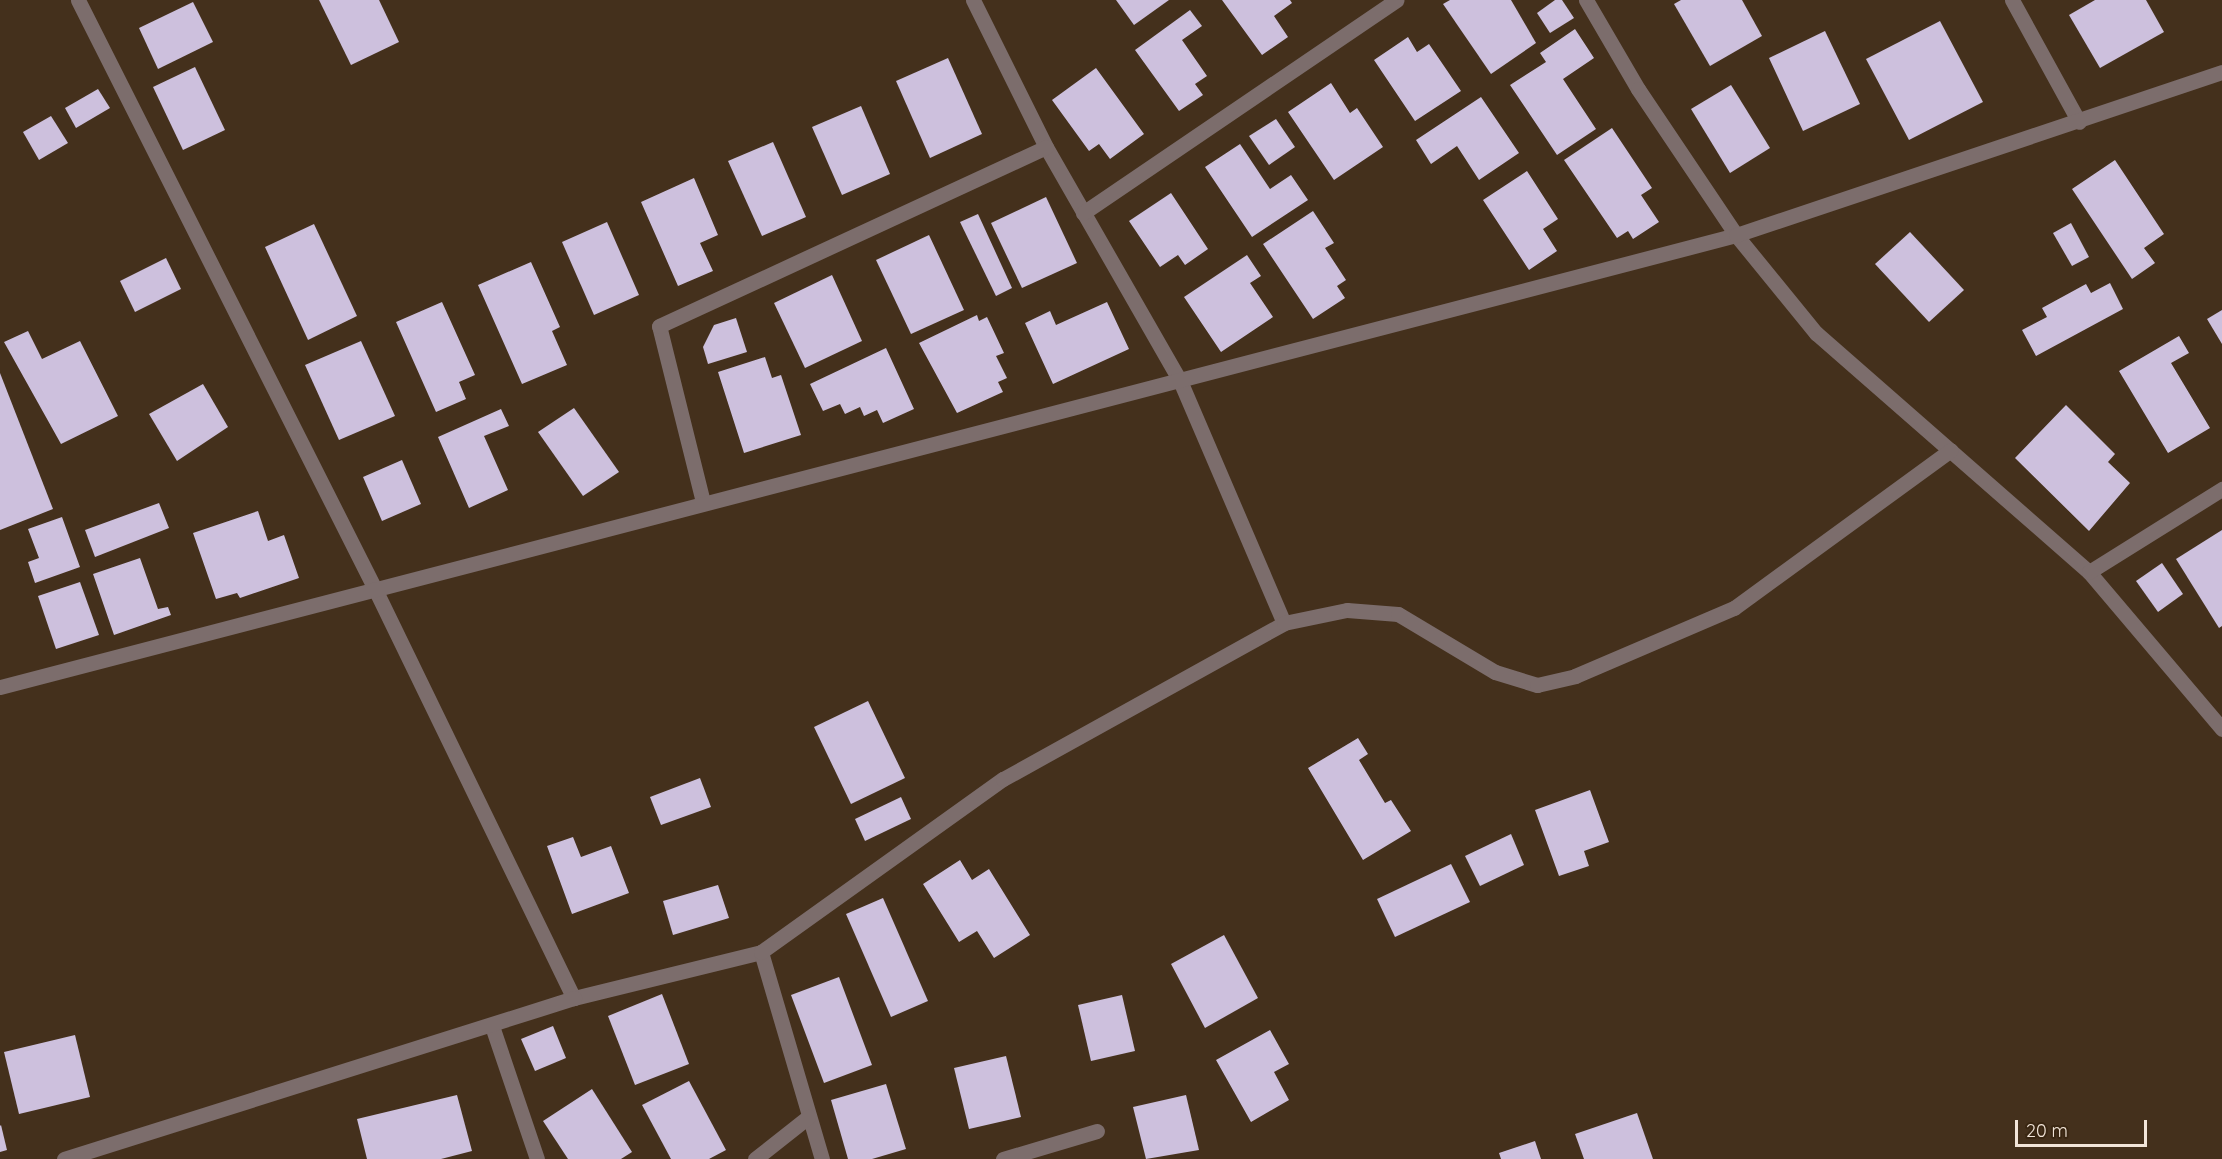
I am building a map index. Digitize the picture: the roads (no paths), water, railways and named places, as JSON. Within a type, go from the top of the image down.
[{"type":"street","points":[[78,0],[375,589],[574,998]]},
{"type":"street","points":[[973,0],[1046,147],[1181,382],[1284,623]]},
{"type":"street","points":[[1083,213],[1396,0]]},
{"type":"street","points":[[1586,0],[1638,89],[1736,235],[1815,333],[2090,572],[2222,729]]},
{"type":"street","points":[[2013,0],[2079,122]]},
{"type":"street","points":[[0,687],[704,502],[1181,382],[1736,235],[2079,122],[2222,72]]},
{"type":"street","points":[[704,502],[659,326],[1046,147]]},
{"type":"street","points":[[64,1159],[492,1026],[574,998],[760,952],[1003,779],[1284,623],[1347,610],[1398,614],[1495,672],[1537,685],[1575,676],[1734,608],[1950,450]]},
{"type":"street","points":[[2090,572],[2222,489]]},
{"type":"street","points":[[760,952],[822,1159]]},
{"type":"street","points":[[492,1026],[537,1159]]},
{"type":"street","points":[[755,1159],[808,1118]]},
{"type":"street","points":[[1003,1159],[1097,1131]]}]
